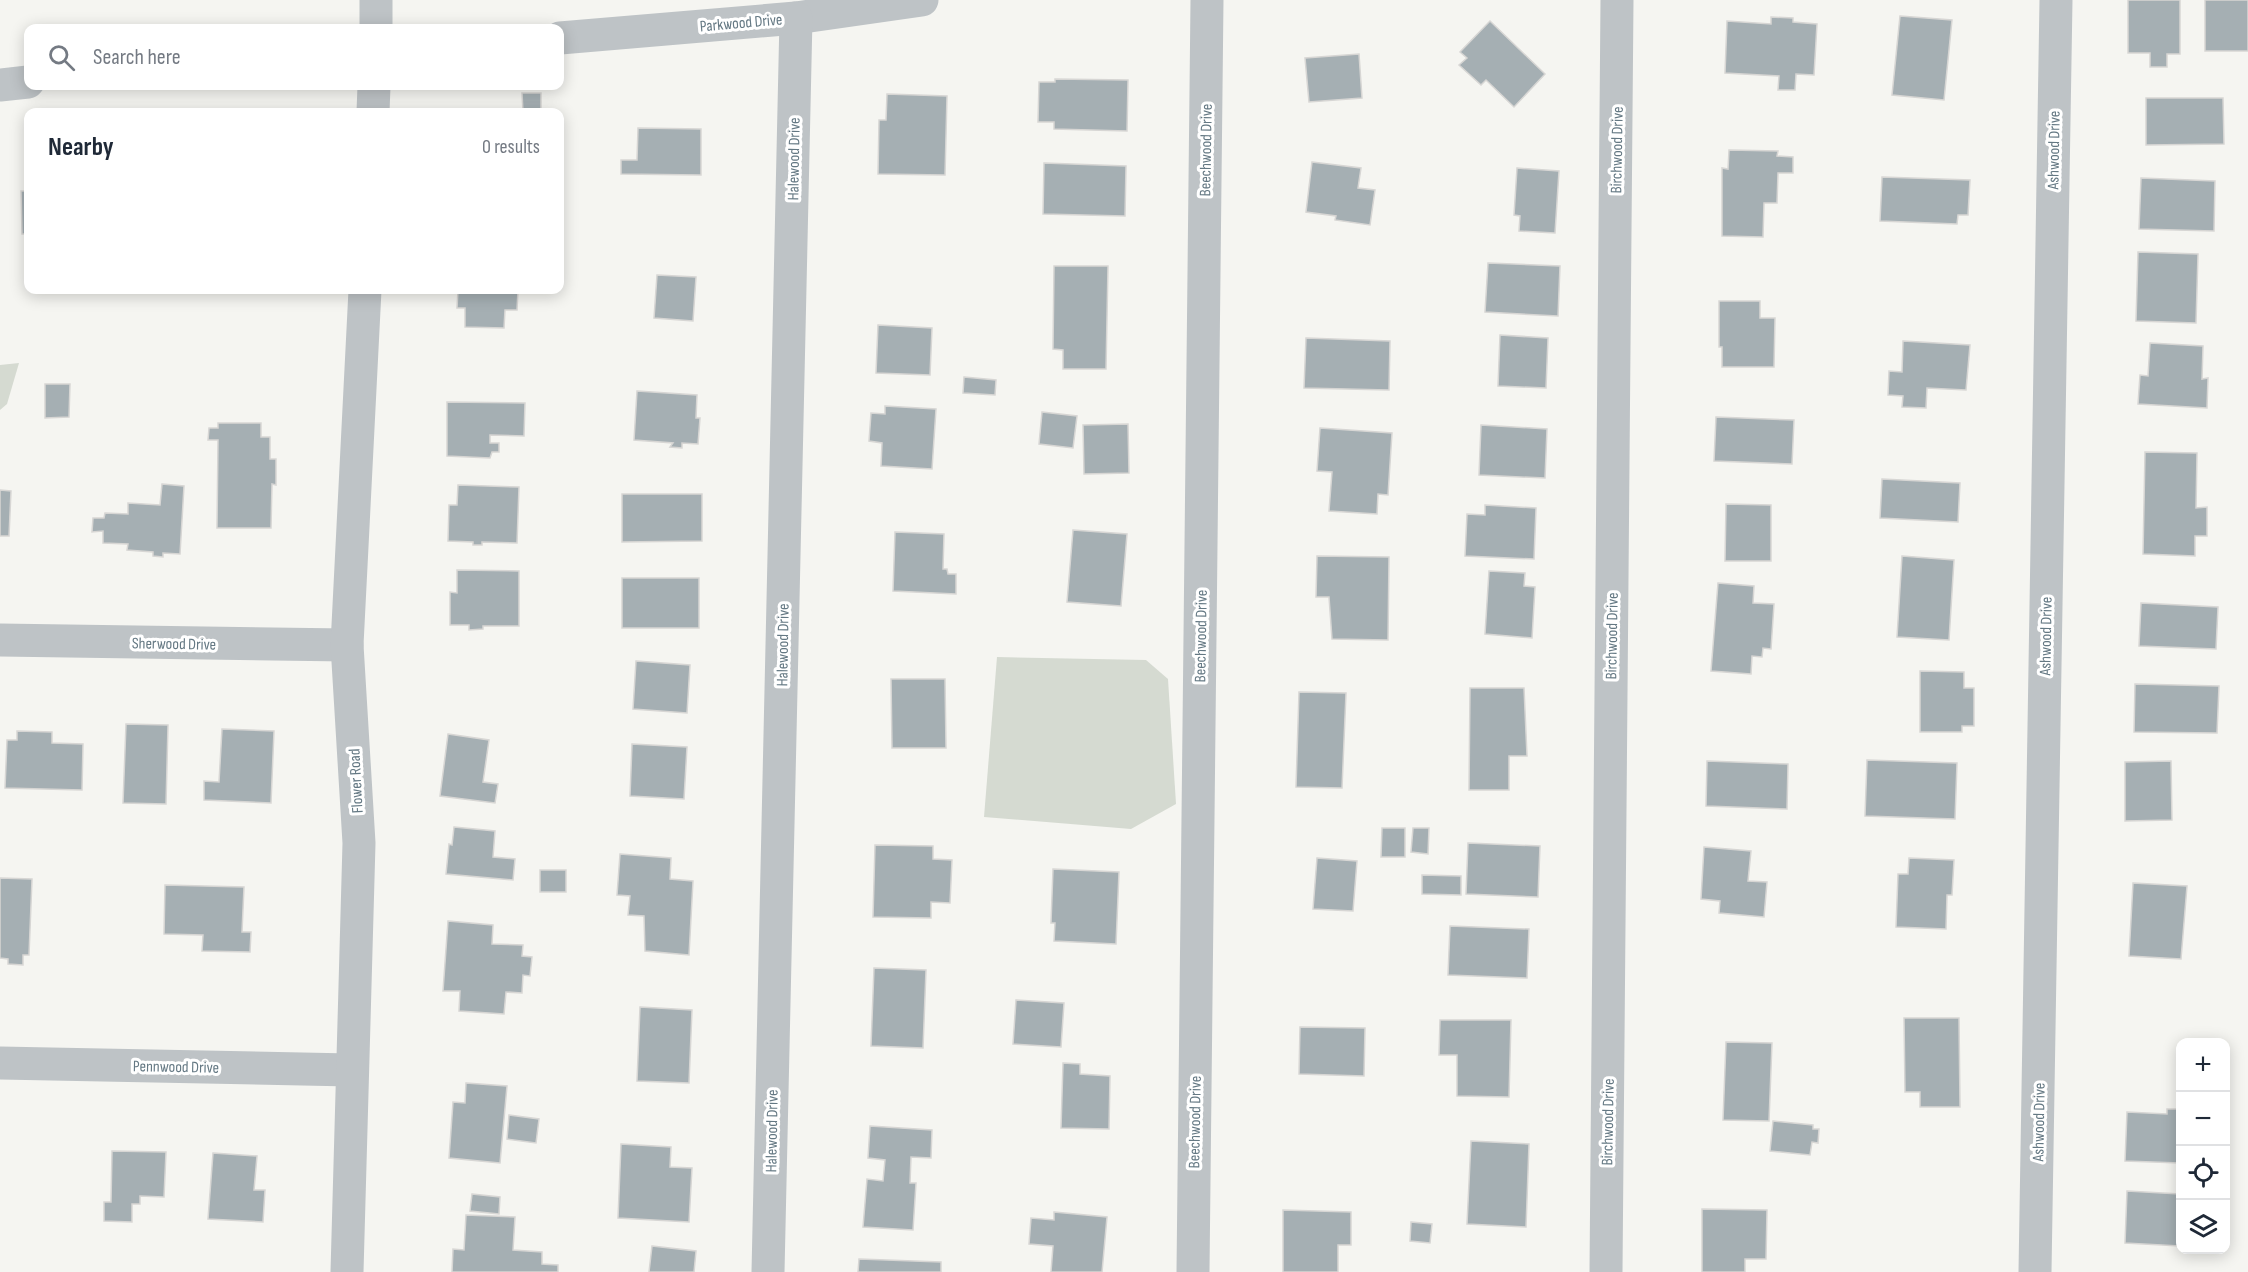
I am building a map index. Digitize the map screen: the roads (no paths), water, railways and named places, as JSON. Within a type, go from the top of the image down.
[{"type":"street","points":[[376,0],[376,24]]},
{"type":"street","name":"Parkwood Drive","points":[[564,38],[796,18],[922,0]]},
{"type":"street","name":"Beechwood Drive","points":[[1193,1272],[1207,0]]},
{"type":"street","name":"Birchwood Drive","points":[[1606,1272],[1617,0]]},
{"type":"street","name":"Ashwood Drive","points":[[2035,1272],[2056,0]]},
{"type":"street","name":"Halewood Drive","points":[[768,1272],[796,18]]},
{"type":"street","points":[[0,85],[24,82]]},
{"type":"street","points":[[373,108],[374,90]]},
{"type":"street","name":"Flower Road","points":[[347,1272],[359,843],[347,645],[364,294]]},
{"type":"street","name":"Sherwood Drive","points":[[0,640],[347,645]]},
{"type":"street","name":"Pennwood Drive","points":[[0,1063],[351,1070]]}]
